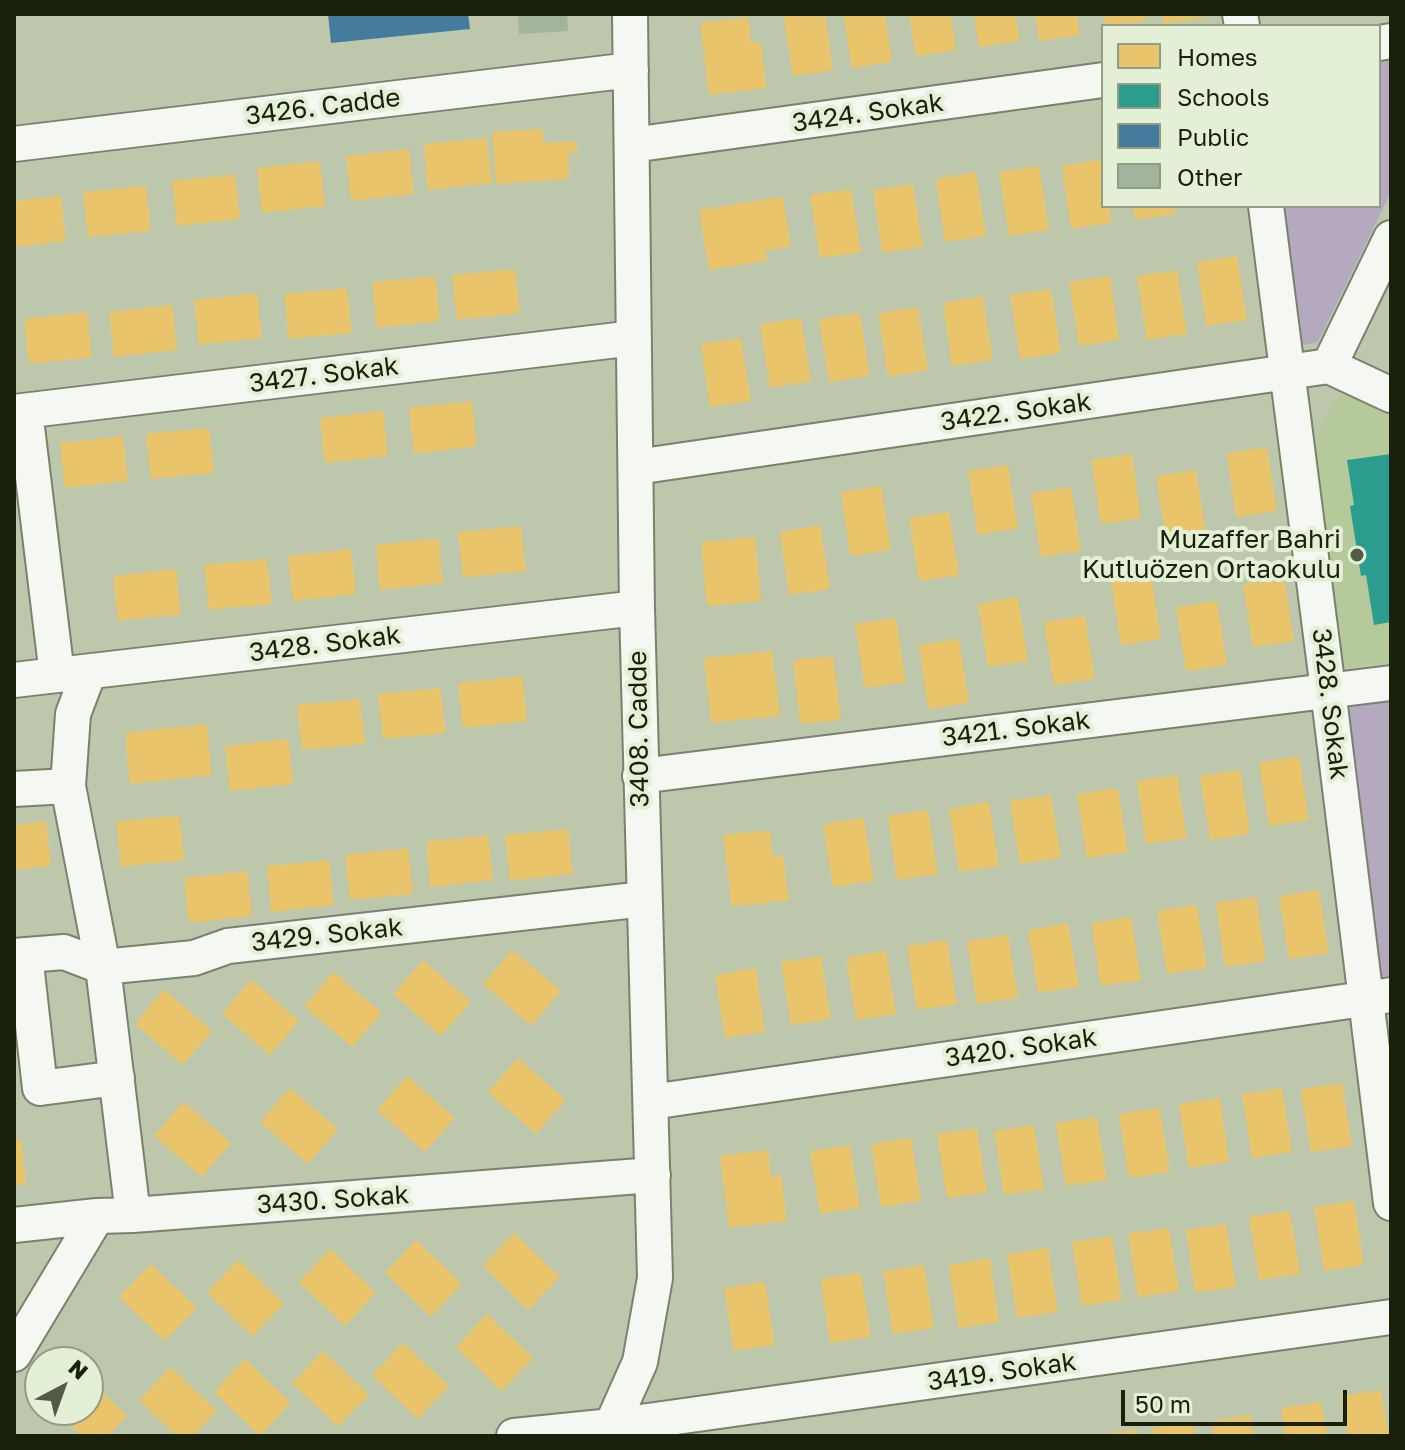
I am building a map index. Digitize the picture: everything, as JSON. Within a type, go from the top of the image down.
[{"type":"street","name":"3408. Cadde","points":[[610,1431],[640,1362],[655,1278],[640,776],[630,14]]},
{"type":"street","name":"3426. Cadde","points":[[14,144],[631,70]]},
{"type":"street","name":"3424. Sokak","points":[[632,145],[1101,80]]},
{"type":"street","name":"3428. Sokak","points":[[1266,208],[1328,690],[1379,996],[1391,1203]]},
{"type":"street","points":[[1391,238],[1329,366],[1391,395]]},
{"type":"street","name":"3427. Sokak","points":[[20,412],[634,338]]},
{"type":"street","name":"3422. Sokak","points":[[636,467],[1329,366]]},
{"type":"street","points":[[20,412],[28,558],[73,673],[68,786],[103,967],[133,1215]]},
{"type":"street","name":"3428. Sokak","points":[[14,680],[637,608]]},
{"type":"street","name":"3421. Sokak","points":[[640,776],[1391,683]]},
{"type":"street","points":[[14,789],[68,786]]},
{"type":"street","name":"3429. Sokak","points":[[20,955],[64,952],[103,967],[194,958],[228,946],[644,899]]},
{"type":"street","points":[[20,955],[40,1088],[117,1078]]},
{"type":"street","name":"3420. Sokak","points":[[651,1102],[1379,996]]},
{"type":"street","name":"3430. Sokak","points":[[14,1225],[97,1216],[653,1175]]},
{"type":"street","points":[[14,1354],[97,1216]]},
{"type":"street","name":"3419. Sokak","points":[[514,1436],[610,1431],[1391,1317]]},
{"type":"shaded area","points":[[1391,61],[1391,192],[1318,342],[1305,345],[1297,339],[1279,208],[1381,208],[1381,62]]},
{"type":"shaded area","name":"Muzaffer Bahri Kutluözen Ortaokulu","points":[[1358,393],[1391,408],[1391,662],[1336,669],[1312,447],[1335,398]]},
{"type":"shaded area","points":[[1391,697],[1391,976],[1375,977],[1346,721],[1350,701]]},
{"type":"building: Homes","points":[[783,14],[825,14],[833,70],[793,76]]},
{"type":"building: Homes","points":[[843,14],[885,14],[892,62],[852,68]]},
{"type":"building: Homes","points":[[909,14],[951,14],[956,50],[916,56]]},
{"type":"building: Homes","points":[[974,14],[1015,14],[1020,41],[979,47]]},
{"type":"building: Homes","points":[[1035,14],[1076,14],[1080,35],[1039,41]]},
{"type":"building: Homes","points":[[1104,14],[1145,14],[1146,21],[1106,24]]},
{"type":"building: Homes","points":[[1162,14],[1203,14],[1204,18],[1163,24]]},
{"type":"building: Homes","points":[[748,17],[751,43],[761,42],[766,88],[709,95],[700,23]]},
{"type":"building: Homes","points":[[543,129],[544,143],[576,141],[577,153],[568,153],[569,179],[496,184],[492,132]]},
{"type":"building: Homes","points":[[487,138],[492,183],[428,190],[424,144]]},
{"type":"building: Homes","points":[[409,149],[414,194],[351,201],[346,156]]},
{"type":"building: Homes","points":[[1101,159],[1101,208],[1109,208],[1112,223],[1071,229],[1062,166]]},
{"type":"building: Homes","points":[[320,161],[325,206],[262,213],[257,168]]},
{"type":"building: Homes","points":[[1039,166],[1049,230],[1009,236],[999,172]]},
{"type":"building: Homes","points":[[976,172],[986,236],[945,242],[936,179]]},
{"type":"building: Homes","points":[[235,174],[240,219],[177,226],[172,181]]},
{"type":"building: Homes","points":[[913,184],[923,247],[882,253],[873,190]]},
{"type":"building: Homes","points":[[146,186],[151,231],[88,237],[83,192]]},
{"type":"building: Homes","points":[[851,189],[861,252],[820,258],[810,195]]},
{"type":"building: Homes","points":[[61,196],[66,241],[14,247],[14,201]]},
{"type":"building: Homes","points":[[783,197],[791,247],[765,251],[767,261],[709,270],[699,210]]},
{"type":"building: Homes","points":[[1133,208],[1174,208],[1175,214],[1135,220]]},
{"type":"building: Homes","points":[[1237,256],[1247,320],[1206,326],[1197,262]]},
{"type":"building: Homes","points":[[515,269],[520,313],[457,320],[452,275]]},
{"type":"building: Homes","points":[[1177,270],[1187,334],[1147,340],[1137,276]]},
{"type":"building: Homes","points":[[435,276],[440,321],[377,328],[372,282]]},
{"type":"building: Homes","points":[[1110,276],[1119,340],[1079,346],[1069,282]]},
{"type":"building: Homes","points":[[347,288],[352,333],[289,339],[284,294]]},
{"type":"building: Homes","points":[[1051,289],[1061,353],[1020,359],[1010,295]]},
{"type":"building: Homes","points":[[257,293],[262,338],[199,345],[194,300]]},
{"type":"building: Homes","points":[[983,296],[993,360],[952,366],[943,303]]},
{"type":"building: Homes","points":[[172,305],[177,350],[114,357],[109,312]]},
{"type":"building: Homes","points":[[918,307],[928,370],[888,377],[878,313]]},
{"type":"building: Homes","points":[[87,312],[92,357],[29,364],[24,319]]},
{"type":"building: Homes","points":[[860,313],[870,376],[829,382],[819,319]]},
{"type":"building: Homes","points":[[801,318],[811,381],[770,388],[760,324]]},
{"type":"building: Homes","points":[[741,338],[751,401],[710,407],[701,344]]},
{"type":"building: Homes","points":[[472,401],[477,446],[414,454],[409,408]]},
{"type":"building: Homes","points":[[383,411],[388,456],[325,463],[320,418]]},
{"type":"building: Homes","points":[[209,428],[214,473],[151,479],[146,434]]},
{"type":"building: Homes","points":[[123,436],[128,481],[65,488],[60,443]]},
{"type":"building: Homes","points":[[1267,447],[1277,511],[1236,517],[1227,453]]},
{"type":"building: Homes","points":[[1132,454],[1141,518],[1101,524],[1091,460]]},
{"type":"building: Homes","points":[[1008,465],[1018,528],[978,535],[968,471]]},
{"type":"building: Homes","points":[[1196,470],[1206,534],[1166,540],[1156,476]]},
{"type":"building: Homes","points":[[881,486],[891,550],[850,556],[841,492]]},
{"type":"building: Homes","points":[[1071,487],[1081,551],[1041,557],[1031,493]]},
{"type":"building: Homes","points":[[949,512],[959,575],[919,581],[909,518]]},
{"type":"building: Homes","points":[[820,525],[830,589],[789,595],[780,532]]},
{"type":"building: Homes","points":[[521,526],[526,571],[463,577],[458,532]]},
{"type":"building: Homes","points":[[755,537],[761,601],[707,606],[701,542]]},
{"type":"building: Homes","points":[[438,538],[443,583],[380,590],[376,545]]},
{"type":"building: Homes","points":[[351,549],[356,594],[293,601],[288,556]]},
{"type":"building: Homes","points":[[267,559],[272,604],[209,610],[204,565]]},
{"type":"building: Homes","points":[[176,569],[181,614],[118,621],[113,576]]},
{"type":"building: Homes","points":[[1151,575],[1161,639],[1121,645],[1111,581]]},
{"type":"building: Homes","points":[[1284,578],[1294,641],[1253,647],[1243,584]]},
{"type":"building: Homes","points":[[1018,597],[1028,661],[988,667],[978,604]]},
{"type":"building: Homes","points":[[1217,601],[1227,665],[1186,671],[1176,607]]},
{"type":"building: Homes","points":[[1085,616],[1095,679],[1054,685],[1044,622]]},
{"type":"building: Homes","points":[[896,618],[906,682],[865,688],[855,624]]},
{"type":"building: Homes","points":[[959,639],[969,703],[928,709],[919,645]]},
{"type":"building: Homes","points":[[772,651],[780,716],[711,723],[704,658]]},
{"type":"building: Homes","points":[[833,656],[841,720],[800,724],[793,660]]},
{"type":"building: Homes","points":[[522,676],[527,721],[463,728],[458,683]]},
{"type":"building: Homes","points":[[440,688],[446,733],[383,739],[378,694]]},
{"type":"building: Homes","points":[[360,699],[365,744],[302,750],[297,705]]},
{"type":"building: Homes","points":[[207,724],[212,775],[130,784],[125,733]]},
{"type":"building: Homes","points":[[288,739],[293,784],[230,791],[225,746]]},
{"type":"building: Homes","points":[[1299,756],[1309,820],[1269,826],[1259,763]]},
{"type":"building: Homes","points":[[1240,770],[1250,834],[1210,840],[1200,776]]},
{"type":"building: Homes","points":[[1177,775],[1187,838],[1146,844],[1137,781]]},
{"type":"building: Homes","points":[[1118,788],[1128,852],[1087,858],[1077,794]]},
{"type":"building: Homes","points":[[1051,795],[1061,858],[1020,864],[1010,801]]},
{"type":"building: Homes","points":[[989,802],[999,866],[959,872],[949,809]]},
{"type":"building: Homes","points":[[928,810],[938,874],[897,880],[888,816]]},
{"type":"building: Homes","points":[[179,815],[184,860],[121,867],[116,822]]},
{"type":"building: Homes","points":[[864,818],[874,881],[833,887],[823,824]]},
{"type":"building: Homes","points":[[46,821],[51,866],[14,870],[14,825]]},
{"type":"building: Homes","points":[[568,829],[573,874],[510,881],[505,835]]},
{"type":"building: Homes","points":[[770,830],[773,856],[783,855],[789,900],[732,907],[723,835]]},
{"type":"building: Homes","points":[[488,835],[493,880],[430,887],[426,842]]},
{"type":"building: Homes","points":[[408,848],[413,894],[350,900],[345,855]]},
{"type":"building: Homes","points":[[329,860],[334,905],[271,912],[267,866]]},
{"type":"building: Homes","points":[[247,871],[252,916],[189,923],[184,878]]},
{"type":"building: Homes","points":[[1319,890],[1329,953],[1289,959],[1279,896]]},
{"type":"building: Homes","points":[[1256,897],[1266,961],[1225,967],[1216,903]]},
{"type":"building: Homes","points":[[1197,905],[1207,968],[1167,974],[1157,911]]},
{"type":"building: Homes","points":[[1131,917],[1141,980],[1101,986],[1091,923]]},
{"type":"building: Homes","points":[[1068,923],[1079,987],[1038,993],[1028,930]]},
{"type":"building: Homes","points":[[1008,935],[1018,998],[977,1004],[967,941]]},
{"type":"building: Homes","points":[[947,940],[957,1004],[917,1010],[907,946]]},
{"type":"building: Homes","points":[[512,950],[561,991],[531,1026],[483,984]]},
{"type":"building: Homes","points":[[886,951],[896,1014],[856,1020],[846,957]]},
{"type":"building: Homes","points":[[821,956],[831,1019],[791,1025],[781,962]]},
{"type":"building: Homes","points":[[423,960],[471,1002],[441,1036],[393,994]]},
{"type":"building: Homes","points":[[756,968],[765,1032],[725,1038],[715,975]]},
{"type":"building: Homes","points":[[334,972],[382,1013],[352,1047],[304,1006]]},
{"type":"building: Homes","points":[[251,979],[299,1021],[270,1055],[222,1014]]},
{"type":"building: Homes","points":[[164,989],[212,1031],[183,1065],[135,1024]]},
{"type":"building: Homes","points":[[518,1058],[566,1100],[536,1134],[488,1092]]},
{"type":"building: Homes","points":[[407,1076],[455,1118],[425,1152],[377,1110]]},
{"type":"building: Homes","points":[[1342,1083],[1352,1146],[1311,1152],[1301,1089]]},
{"type":"building: Homes","points":[[290,1088],[338,1129],[308,1164],[260,1122]]},
{"type":"building: Homes","points":[[1282,1088],[1292,1152],[1252,1158],[1242,1094]]},
{"type":"building: Homes","points":[[1220,1098],[1229,1162],[1189,1168],[1179,1104]]},
{"type":"building: Homes","points":[[184,1102],[231,1143],[202,1177],[154,1136]]},
{"type":"building: Homes","points":[[1160,1108],[1170,1172],[1129,1178],[1119,1114]]},
{"type":"building: Homes","points":[[1097,1117],[1107,1180],[1066,1186],[1056,1123]]},
{"type":"building: Homes","points":[[1034,1125],[1044,1189],[1004,1195],[994,1131]]},
{"type":"building: Homes","points":[[977,1128],[987,1192],[947,1198],[937,1134]]},
{"type":"building: Homes","points":[[911,1138],[921,1201],[881,1207],[871,1144]]},
{"type":"building: Homes","points":[[21,1139],[26,1184],[14,1185],[14,1140]]},
{"type":"building: Homes","points":[[850,1145],[860,1208],[820,1214],[810,1151]]},
{"type":"building: Homes","points":[[768,1150],[771,1176],[781,1175],[787,1221],[729,1228],[720,1156]]},
{"type":"building: Homes","points":[[1354,1201],[1364,1265],[1324,1271],[1314,1207]]},
{"type":"building: Homes","points":[[1290,1211],[1300,1274],[1259,1280],[1249,1217]]},
{"type":"building: Homes","points":[[1226,1224],[1236,1287],[1195,1293],[1186,1230]]},
{"type":"building: Homes","points":[[1169,1228],[1179,1291],[1138,1297],[1128,1234]]},
{"type":"building: Homes","points":[[514,1233],[560,1277],[528,1310],[483,1266]]},
{"type":"building: Homes","points":[[1112,1236],[1122,1300],[1082,1306],[1072,1242]]},
{"type":"building: Homes","points":[[416,1240],[462,1284],[431,1317],[385,1273]]},
{"type":"building: Homes","points":[[1048,1248],[1058,1312],[1017,1318],[1007,1254]]},
{"type":"building: Homes","points":[[330,1249],[376,1293],[345,1326],[299,1282]]},
{"type":"building: Homes","points":[[990,1258],[999,1322],[959,1328],[949,1265]]},
{"type":"building: Homes","points":[[238,1260],[284,1303],[253,1336],[207,1293]]},
{"type":"building: Homes","points":[[151,1264],[197,1308],[165,1341],[119,1297]]},
{"type":"building: Homes","points":[[924,1265],[934,1328],[893,1334],[883,1271]]},
{"type":"building: Homes","points":[[861,1273],[871,1337],[830,1343],[821,1279]]},
{"type":"building: Homes","points":[[765,1282],[775,1345],[734,1351],[724,1288]]},
{"type":"building: Homes","points":[[487,1314],[533,1358],[502,1391],[456,1347]]},
{"type":"building: Homes","points":[[403,1343],[449,1386],[418,1419],[372,1375]]},
{"type":"building: Homes","points":[[323,1351],[369,1395],[338,1427],[292,1383]]},
{"type":"building: Homes","points":[[245,1359],[291,1403],[260,1436],[214,1392]]},
{"type":"building: Homes","points":[[171,1367],[217,1411],[193,1436],[177,1436],[139,1400]]},
{"type":"building: Homes","points":[[1381,1390],[1389,1436],[1348,1436],[1341,1396]]},
{"type":"building: Homes","points":[[104,1394],[127,1416],[108,1436],[82,1436],[71,1426],[104,1426]]},
{"type":"building: Homes","points":[[1321,1402],[1327,1436],[1285,1436],[1281,1408]]},
{"type":"building: Homes","points":[[1251,1415],[1254,1436],[1213,1436],[1211,1421]]},
{"type":"building: Homes","points":[[1193,1422],[1195,1436],[1154,1436],[1152,1428]]},
{"type":"building: Homes","points":[[1137,1429],[1138,1436],[1105,1436],[1105,1434]]},
{"type":"building: Schools","points":[[1391,454],[1391,622],[1374,625],[1366,575],[1361,576],[1350,506],[1354,505],[1347,460]]},
{"type":"building: Public","points":[[328,14],[468,14],[470,29],[331,43]]},
{"type":"building: Other","points":[[518,14],[567,14],[568,31],[519,34]]},
{"type":"place","name":"Muzaffer Bahri Kutluözen Ortaokulu","points":[[1357,555]]}]
